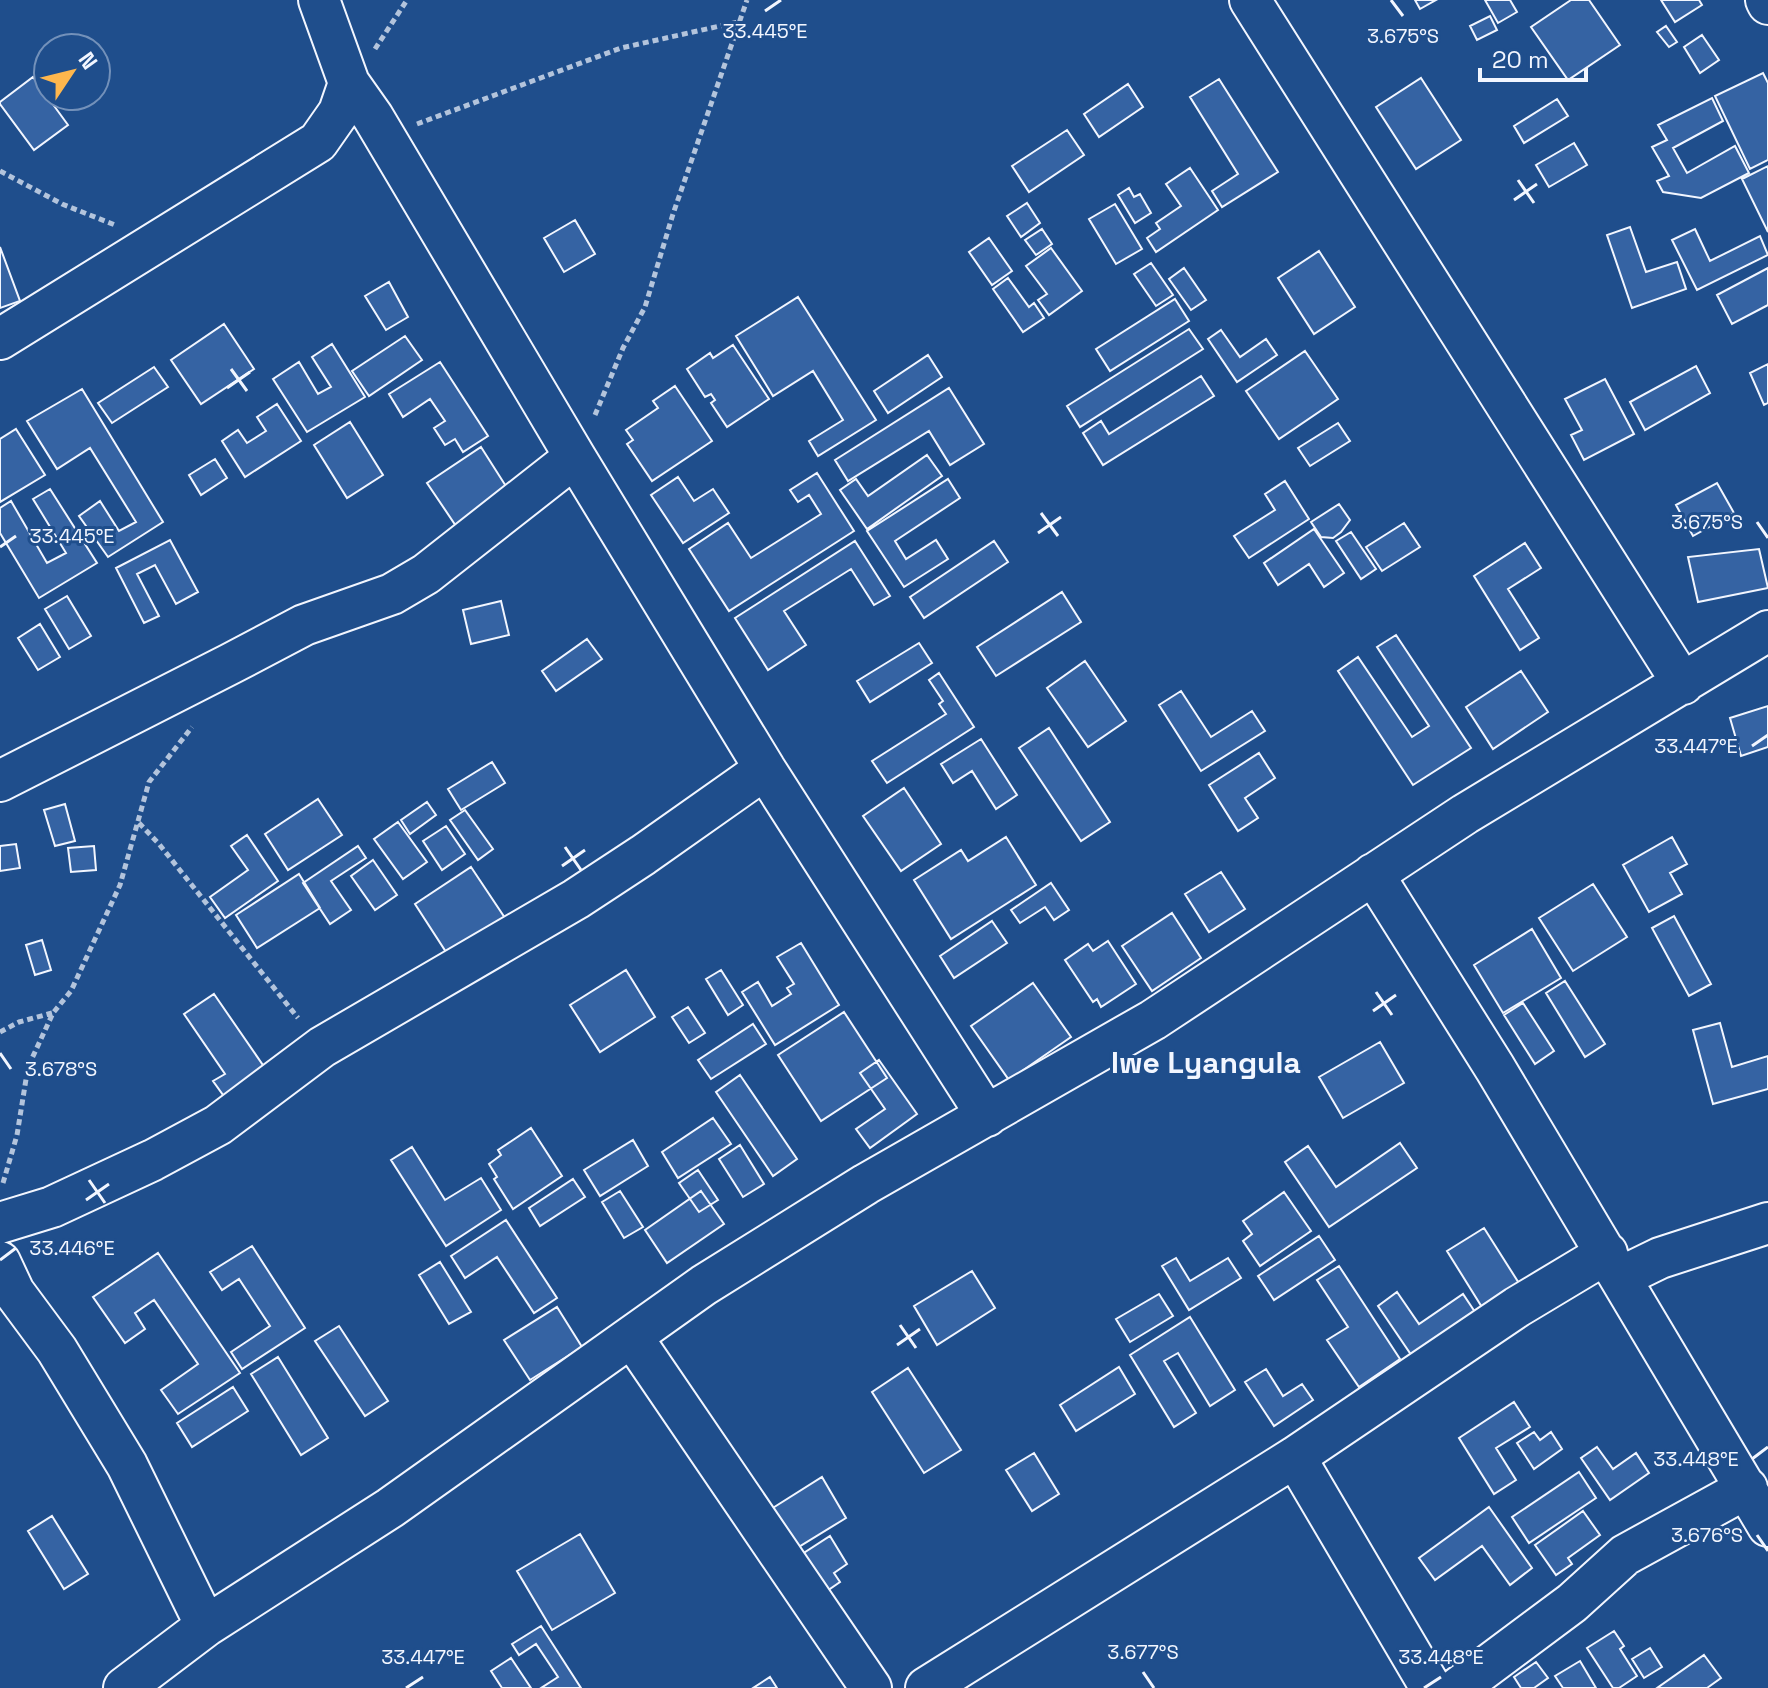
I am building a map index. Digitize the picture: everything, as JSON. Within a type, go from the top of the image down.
[{"type":"street","points":[[319,0],[349,83],[373,117],[765,769],[987,1116]]},
{"type":"street","points":[[1250,0],[1683,684]]},
{"type":"street","points":[[0,339],[318,142],[339,112],[349,83]]},
{"type":"street","points":[[0,781],[266,643],[304,625],[392,594],[426,574],[575,457]]},
{"type":"street","points":[[135,1685],[206,1626],[390,1508],[704,1285],[866,1184],[1153,1020],[1540,767],[1768,631]]},
{"type":"street","points":[[0,1223],[52,1207],[153,1160],[218,1125],[322,1047],[576,899],[765,769]]},
{"type":"street","points":[[1373,874],[1495,1068],[1768,1526]]},
{"type":"street","points":[[948,1682],[1295,1457],[1517,1307],[1614,1265],[1660,1258],[1768,1223]]},
{"type":"street","points":[[5,1286],[57,1350],[127,1465],[206,1626]]},
{"type":"street","points":[[632,1337],[871,1688]]},
{"type":"street","points":[[1295,1457],[1431,1688]]},
{"type":"street","points":[[1458,1688],[1572,1603],[1625,1555],[1747,1488]]},
{"type":"path","points":[[349,83],[388,33],[407,0]]},
{"type":"path","points":[[575,457],[645,307],[673,214],[747,0]]},
{"type":"path","points":[[383,137],[621,48],[739,21]]},
{"type":"path","points":[[0,171],[62,204],[160,242]]},
{"type":"path","points":[[0,1193],[17,1135],[28,1067],[53,1013],[66,1001],[120,885],[149,782],[200,717]]},
{"type":"path","points":[[139,823],[322,1047]]},
{"type":"path","points":[[0,1032],[19,1022],[53,1013]]},
{"type":"building","points":[[1415,0],[1436,0],[1420,9]]},
{"type":"building","points":[[1485,0],[1510,0],[1517,12],[1498,23]]},
{"type":"building","points":[[1571,0],[1589,0],[1620,45],[1568,80],[1531,27]]},
{"type":"building","points":[[1661,0],[1699,0],[1702,5],[1675,22]]},
{"type":"building","points":[[1490,16],[1497,30],[1477,40],[1470,26]]},
{"type":"building","points":[[1666,26],[1677,42],[1669,47],[1657,32]]},
{"type":"building","points":[[1702,35],[1719,60],[1700,73],[1684,47]]},
{"type":"building","points":[[1763,73],[1768,83],[1768,160],[1750,169],[1715,96]]},
{"type":"building","points":[[32,78],[32,112],[59,112],[68,125],[34,150],[0,102]]},
{"type":"building","points":[[1421,78],[1461,140],[1416,169],[1376,107]]},
{"type":"building","points":[[1219,79],[1278,172],[1222,207],[1212,191],[1238,174],[1190,97]]},
{"type":"building","points":[[1128,84],[1143,107],[1099,137],[1084,114]]},
{"type":"building","points":[[1712,98],[1723,121],[1673,148],[1687,173],[1735,146],[1749,173],[1701,198],[1663,192],[1657,181],[1669,176],[1652,147],[1667,140],[1658,125]]},
{"type":"building","points":[[1557,99],[1568,116],[1524,143],[1514,126]]},
{"type":"building","points":[[1067,130],[1084,155],[1029,192],[1012,166]]},
{"type":"building","points":[[1574,143],[1587,165],[1549,187],[1536,165]]},
{"type":"building","points":[[1768,166],[1768,232],[1742,179]]},
{"type":"building","points":[[1190,168],[1218,210],[1156,252],[1147,238],[1160,229],[1156,223],[1181,206],[1166,184]]},
{"type":"building","points":[[1129,188],[1134,197],[1140,194],[1151,213],[1135,223],[1118,195]]},
{"type":"building","points":[[1027,203],[1040,223],[1021,237],[1007,216]]},
{"type":"building","points":[[1115,204],[1142,249],[1116,264],[1089,219]]},
{"type":"building","points":[[575,220],[595,254],[564,272],[544,238]]},
{"type":"building","points":[[1630,227],[1646,272],[1677,262],[1686,289],[1632,308],[1607,235]]},
{"type":"building","points":[[1042,229],[1052,244],[1036,255],[1025,240]]},
{"type":"building","points":[[1695,229],[1710,261],[1760,236],[1768,255],[1697,290],[1672,240]]},
{"type":"building","points":[[989,238],[1012,271],[992,285],[969,252]]},
{"type":"building","points":[[0,247],[20,301],[0,308]]},
{"type":"building","points":[[1051,248],[1082,291],[1049,315],[1038,300],[1047,294],[1026,266]]},
{"type":"building","points":[[1319,251],[1355,307],[1314,334],[1278,278]]},
{"type":"building","points":[[1151,263],[1173,295],[1156,306],[1134,274]]},
{"type":"building","points":[[1184,268],[1206,300],[1191,310],[1169,279]]},
{"type":"building","points":[[1768,268],[1768,305],[1732,324],[1717,295]]},
{"type":"building","points":[[1008,278],[1029,307],[1034,303],[1044,318],[1023,332],[993,289]]},
{"type":"building","points":[[389,282],[408,317],[386,330],[365,296]]},
{"type":"building","points":[[798,297],[876,420],[818,456],[809,441],[843,420],[813,371],[773,396],[736,336]]},
{"type":"building","points":[[1175,299],[1189,321],[1110,371],[1096,349]]},
{"type":"building","points":[[224,324],[254,369],[201,404],[171,360]]},
{"type":"building","points":[[1189,329],[1203,349],[1080,427],[1067,406]]},
{"type":"building","points":[[1221,330],[1240,357],[1266,339],[1277,355],[1237,382],[1208,339]]},
{"type":"building","points":[[405,336],[422,360],[369,396],[352,371]]},
{"type":"building","points":[[332,344],[365,397],[307,432],[273,379],[299,362],[318,394],[331,387],[312,357]]},
{"type":"building","points":[[733,345],[769,399],[727,427],[711,403],[715,400],[711,394],[705,397],[687,369],[710,353],[713,358]]},
{"type":"building","points":[[1305,351],[1338,399],[1279,439],[1246,391]]},
{"type":"building","points":[[928,355],[942,377],[888,413],[874,391]]},
{"type":"building","points":[[440,362],[488,436],[463,452],[455,439],[445,445],[434,428],[445,421],[430,399],[403,417],[389,394]]},
{"type":"building","points":[[1768,364],[1768,403],[1764,405],[1750,373]]},
{"type":"building","points":[[1696,366],[1710,393],[1645,430],[1630,402]]},
{"type":"building","points":[[154,367],[168,387],[112,423],[98,403]]},
{"type":"building","points":[[1201,376],[1214,396],[1103,465],[1083,433],[1101,421],[1109,434]]},
{"type":"building","points":[[1605,379],[1634,434],[1584,460],[1571,435],[1582,430],[1565,399]]},
{"type":"building","points":[[675,386],[712,441],[652,481],[627,444],[633,440],[626,430],[658,408],[653,401]]},
{"type":"building","points":[[949,388],[984,444],[950,465],[929,431],[848,481],[835,460]]},
{"type":"building","points":[[82,389],[163,522],[108,557],[79,516],[100,501],[119,531],[136,522],[90,448],[57,469],[27,421]]},
{"type":"building","points":[[277,404],[301,441],[245,477],[222,441],[238,430],[247,443],[266,431],[257,417]]},
{"type":"building","points":[[350,422],[383,475],[347,498],[314,445]]},
{"type":"building","points":[[1338,423],[1350,441],[1310,466],[1298,448]]},
{"type":"building","points":[[16,429],[45,475],[0,502],[0,439]]},
{"type":"building","points":[[481,447],[509,491],[456,526],[427,483]]},
{"type":"building","points":[[927,455],[942,476],[867,529],[840,490],[856,479],[868,496]]},
{"type":"building","points":[[215,459],[227,478],[201,495],[189,475]]},
{"type":"building","points":[[817,473],[854,531],[729,611],[689,549],[728,523],[751,558],[821,514],[809,495],[798,502],[790,490]]},
{"type":"building","points":[[678,477],[694,501],[713,489],[729,513],[683,543],[651,495]]},
{"type":"building","points":[[948,479],[960,498],[895,541],[906,559],[936,540],[948,559],[904,587],[867,531]]},
{"type":"building","points":[[1285,481],[1309,519],[1249,558],[1234,536],[1275,510],[1265,494]]},
{"type":"building","points":[[1717,483],[1734,513],[1693,536],[1676,505]]},
{"type":"building","points":[[50,489],[97,563],[39,598],[0,533],[0,508],[11,501],[47,563],[66,553],[33,499]]},
{"type":"building","points":[[1339,504],[1350,520],[1333,538],[1321,537],[1311,522]]},
{"type":"building","points":[[1404,523],[1420,547],[1382,571],[1366,547]]},
{"type":"building","points":[[1314,529],[1344,573],[1324,587],[1309,564],[1278,585],[1264,563]]},
{"type":"building","points":[[1351,532],[1376,569],[1361,579],[1336,541]]},
{"type":"building","points":[[170,540],[198,592],[176,604],[155,565],[137,574],[159,616],[144,623],[116,568]]},
{"type":"building","points":[[855,541],[890,596],[874,605],[851,569],[784,611],[806,645],[768,670],[735,618]]},
{"type":"building","points":[[994,541],[1008,562],[924,618],[910,597]]},
{"type":"building","points":[[1525,543],[1541,568],[1508,589],[1539,638],[1520,650],[1474,576]]},
{"type":"building","points":[[1759,549],[1768,588],[1698,602],[1688,557]]},
{"type":"building","points":[[1062,592],[1081,622],[996,676],[977,647]]},
{"type":"building","points":[[67,596],[91,636],[69,649],[45,609]]},
{"type":"building","points":[[501,601],[509,635],[471,644],[463,610]]},
{"type":"building","points":[[40,624],[60,657],[38,670],[18,638]]},
{"type":"building","points":[[1396,635],[1471,748],[1413,785],[1338,671],[1358,657],[1412,737],[1429,726],[1377,647]]},
{"type":"building","points":[[587,639],[602,659],[556,691],[542,671]]},
{"type":"building","points":[[919,643],[932,663],[870,702],[857,681]]},
{"type":"building","points":[[1085,661],[1126,721],[1088,747],[1047,688]]},
{"type":"building","points":[[1521,671],[1548,712],[1493,749],[1466,707]]},
{"type":"building","points":[[939,673],[974,727],[887,783],[872,761],[946,714],[939,704],[943,701],[929,680]]},
{"type":"building","points":[[1181,691],[1211,737],[1252,711],[1265,731],[1201,771],[1159,705]]},
{"type":"building","points":[[1768,706],[1768,747],[1741,756],[1730,718]]},
{"type":"building","points":[[1049,728],[1110,822],[1081,841],[1019,748]]},
{"type":"building","points":[[981,739],[1017,795],[996,809],[972,771],[953,783],[941,764]]},
{"type":"building","points":[[1259,753],[1275,778],[1245,798],[1258,818],[1238,831],[1209,785]]},
{"type":"building","points":[[492,762],[505,783],[461,810],[448,789]]},
{"type":"building","points":[[904,788],[941,844],[901,871],[863,816]]},
{"type":"building","points":[[318,799],[342,835],[288,870],[265,834]]},
{"type":"building","points":[[427,802],[436,815],[410,834],[401,820]]},
{"type":"building","points":[[65,804],[75,841],[55,846],[44,810]]},
{"type":"building","points":[[465,810],[493,849],[478,860],[450,820]]},
{"type":"building","points":[[398,822],[427,862],[403,879],[374,839]]},
{"type":"building","points":[[446,826],[465,854],[442,870],[423,841]]},
{"type":"building","points":[[247,835],[278,881],[225,918],[210,897],[248,870],[231,846]]},
{"type":"building","points":[[1006,837],[1036,885],[951,939],[914,880],[961,850],[968,861]]},
{"type":"building","points":[[1672,837],[1687,864],[1670,873],[1682,894],[1649,912],[1623,865]]},
{"type":"building","points":[[16,844],[20,868],[0,871],[0,846]]},
{"type":"building","points":[[94,846],[96,870],[71,872],[68,848]]},
{"type":"building","points":[[358,846],[366,858],[331,881],[351,910],[330,924],[303,883]]},
{"type":"building","points":[[373,860],[397,895],[375,910],[351,876]]},
{"type":"building","points":[[471,867],[505,918],[448,955],[415,904]]},
{"type":"building","points":[[1221,872],[1245,909],[1209,932],[1185,894]]},
{"type":"building","points":[[299,874],[320,908],[257,948],[236,915]]},
{"type":"building","points":[[1051,883],[1069,910],[1054,920],[1045,907],[1020,923],[1011,910]]},
{"type":"building","points":[[1593,884],[1627,937],[1573,971],[1539,918]]},
{"type":"building","points":[[1172,913],[1201,958],[1152,991],[1122,946]]},
{"type":"building","points":[[1674,916],[1711,984],[1689,996],[1652,928]]},
{"type":"building","points":[[992,921],[1007,943],[954,978],[940,956]]},
{"type":"building","points":[[1532,929],[1561,978],[1503,1013],[1474,965]]},
{"type":"building","points":[[42,940],[51,970],[35,975],[26,945]]},
{"type":"building","points":[[1108,941],[1136,984],[1101,1007],[1097,999],[1093,1002],[1065,960],[1088,944],[1093,951]]},
{"type":"building","points":[[801,943],[839,1005],[775,1045],[742,992],[758,982],[772,1006],[791,994],[787,988],[794,984],[777,957]]},
{"type":"building","points":[[626,970],[655,1017],[600,1052],[570,1005]]},
{"type":"building","points":[[721,970],[743,1005],[728,1015],[706,979]]},
{"type":"building","points":[[1565,981],[1605,1044],[1585,1057],[1546,993]]},
{"type":"building","points":[[1033,983],[1071,1037],[1009,1080],[971,1026]]},
{"type":"building","points":[[214,994],[267,1071],[226,1099],[213,1081],[225,1074],[184,1014]]},
{"type":"building","points":[[1523,1003],[1554,1051],[1535,1064],[1504,1015]]},
{"type":"building","points":[[688,1007],[705,1033],[689,1043],[672,1017]]},
{"type":"building","points":[[844,1012],[887,1078],[821,1121],[778,1055]]},
{"type":"building","points":[[1720,1023],[1732,1067],[1768,1056],[1768,1089],[1713,1104],[1693,1030]]},
{"type":"building","points":[[753,1024],[766,1044],[711,1079],[698,1060]]},
{"type":"building","points":[[1380,1042],[1404,1083],[1343,1118],[1319,1077]]},
{"type":"building","points":[[879,1060],[917,1114],[870,1148],[856,1129],[885,1109],[860,1073]]},
{"type":"building","points":[[740,1075],[797,1159],[773,1176],[716,1092]]},
{"type":"building","points":[[713,1118],[731,1144],[678,1178],[662,1152]]},
{"type":"building","points":[[531,1128],[562,1176],[513,1209],[494,1179],[497,1177],[489,1164],[501,1155],[498,1150]]},
{"type":"building","points":[[633,1140],[648,1166],[600,1196],[584,1170]]},
{"type":"building","points":[[1400,1143],[1417,1168],[1329,1227],[1285,1162],[1308,1146],[1336,1187]]},
{"type":"building","points":[[740,1145],[764,1184],[743,1197],[719,1159]]},
{"type":"building","points":[[412,1147],[445,1200],[481,1178],[501,1210],[446,1246],[391,1160]]},
{"type":"building","points":[[698,1170],[718,1200],[699,1212],[679,1183]]},
{"type":"building","points":[[573,1179],[585,1197],[540,1226],[529,1208]]},
{"type":"building","points":[[620,1191],[643,1227],[624,1238],[602,1202]]},
{"type":"building","points":[[701,1191],[724,1224],[667,1263],[645,1230]]},
{"type":"building","points":[[1284,1192],[1311,1231],[1260,1266],[1243,1241],[1252,1234],[1243,1221]]},
{"type":"building","points":[[506,1220],[557,1298],[534,1313],[497,1257],[465,1278],[451,1256]]},
{"type":"building","points":[[1484,1228],[1522,1288],[1485,1312],[1447,1251]]},
{"type":"building","points":[[1319,1236],[1335,1260],[1274,1300],[1258,1276]]},
{"type":"building","points":[[252,1246],[305,1328],[242,1369],[231,1352],[270,1326],[239,1279],[222,1290],[210,1272]]},
{"type":"building","points":[[158,1253],[240,1373],[178,1414],[161,1390],[198,1364],[154,1300],[135,1313],[145,1329],[125,1343],[93,1297]]},
{"type":"building","points":[[1176,1258],[1190,1281],[1228,1258],[1241,1278],[1189,1310],[1162,1266]]},
{"type":"building","points":[[440,1262],[471,1312],[449,1324],[419,1275]]},
{"type":"building","points":[[1339,1266],[1400,1359],[1359,1387],[1327,1340],[1348,1327],[1317,1280]]},
{"type":"building","points":[[972,1271],[995,1308],[937,1345],[914,1306]]},
{"type":"building","points":[[1397,1292],[1419,1324],[1463,1294],[1477,1315],[1414,1359],[1378,1306]]},
{"type":"building","points":[[1159,1294],[1173,1316],[1130,1342],[1116,1319]]},
{"type":"building","points":[[557,1307],[582,1347],[530,1380],[504,1340]]},
{"type":"building","points":[[1190,1317],[1235,1390],[1210,1406],[1178,1353],[1164,1361],[1196,1413],[1174,1427],[1130,1355]]},
{"type":"building","points":[[339,1326],[388,1401],[365,1416],[315,1341]]},
{"type":"building","points":[[278,1357],[328,1438],[301,1455],[251,1374]]},
{"type":"building","points":[[1119,1367],[1135,1394],[1076,1431],[1060,1405]]},
{"type":"building","points":[[908,1368],[961,1450],[924,1473],[872,1392]]},
{"type":"building","points":[[1266,1369],[1283,1396],[1302,1384],[1313,1400],[1274,1426],[1245,1382]]},
{"type":"building","points":[[233,1387],[248,1411],[192,1447],[177,1423]]},
{"type":"building","points":[[1514,1402],[1530,1427],[1496,1448],[1516,1480],[1494,1494],[1459,1438]]},
{"type":"building","points":[[1534,1432],[1540,1440],[1551,1432],[1562,1449],[1534,1469],[1517,1443]]},
{"type":"building","points":[[1597,1447],[1613,1469],[1636,1453],[1649,1473],[1610,1500],[1581,1458]]},
{"type":"building","points":[[1034,1453],[1059,1494],[1032,1511],[1006,1470]]},
{"type":"building","points":[[1579,1472],[1596,1498],[1529,1543],[1512,1517]]},
{"type":"building","points":[[822,1477],[846,1518],[792,1551],[768,1511]]},
{"type":"building","points":[[1489,1507],[1532,1568],[1510,1585],[1482,1546],[1435,1580],[1419,1558]]},
{"type":"building","points":[[1583,1511],[1600,1535],[1568,1558],[1572,1564],[1556,1575],[1535,1545]]},
{"type":"building","points":[[52,1516],[88,1574],[64,1589],[28,1531]]},
{"type":"building","points":[[580,1534],[615,1593],[552,1630],[517,1571]]},
{"type":"building","points":[[830,1536],[847,1564],[834,1573],[840,1582],[821,1595],[796,1558]]},
{"type":"building","points":[[541,1626],[581,1688],[541,1688],[558,1677],[536,1644],[519,1655],[512,1644]]},
{"type":"building","points":[[1614,1631],[1624,1646],[1620,1649],[1637,1676],[1619,1688],[1613,1688],[1587,1648]]},
{"type":"building","points":[[1650,1648],[1662,1667],[1644,1678],[1632,1659]]},
{"type":"building","points":[[1704,1655],[1721,1678],[1707,1688],[1657,1688]]},
{"type":"building","points":[[511,1658],[531,1688],[502,1688],[491,1671]]},
{"type":"building","points":[[1580,1661],[1596,1688],[1563,1688],[1555,1676]]},
{"type":"building","points":[[1536,1662],[1548,1678],[1534,1688],[1521,1688],[1514,1677]]},
{"type":"building","points":[[770,1677],[777,1688],[753,1688]]},
{"type":"district","name":"Iwe Lyangula","points":[[1206,1062]]}]
